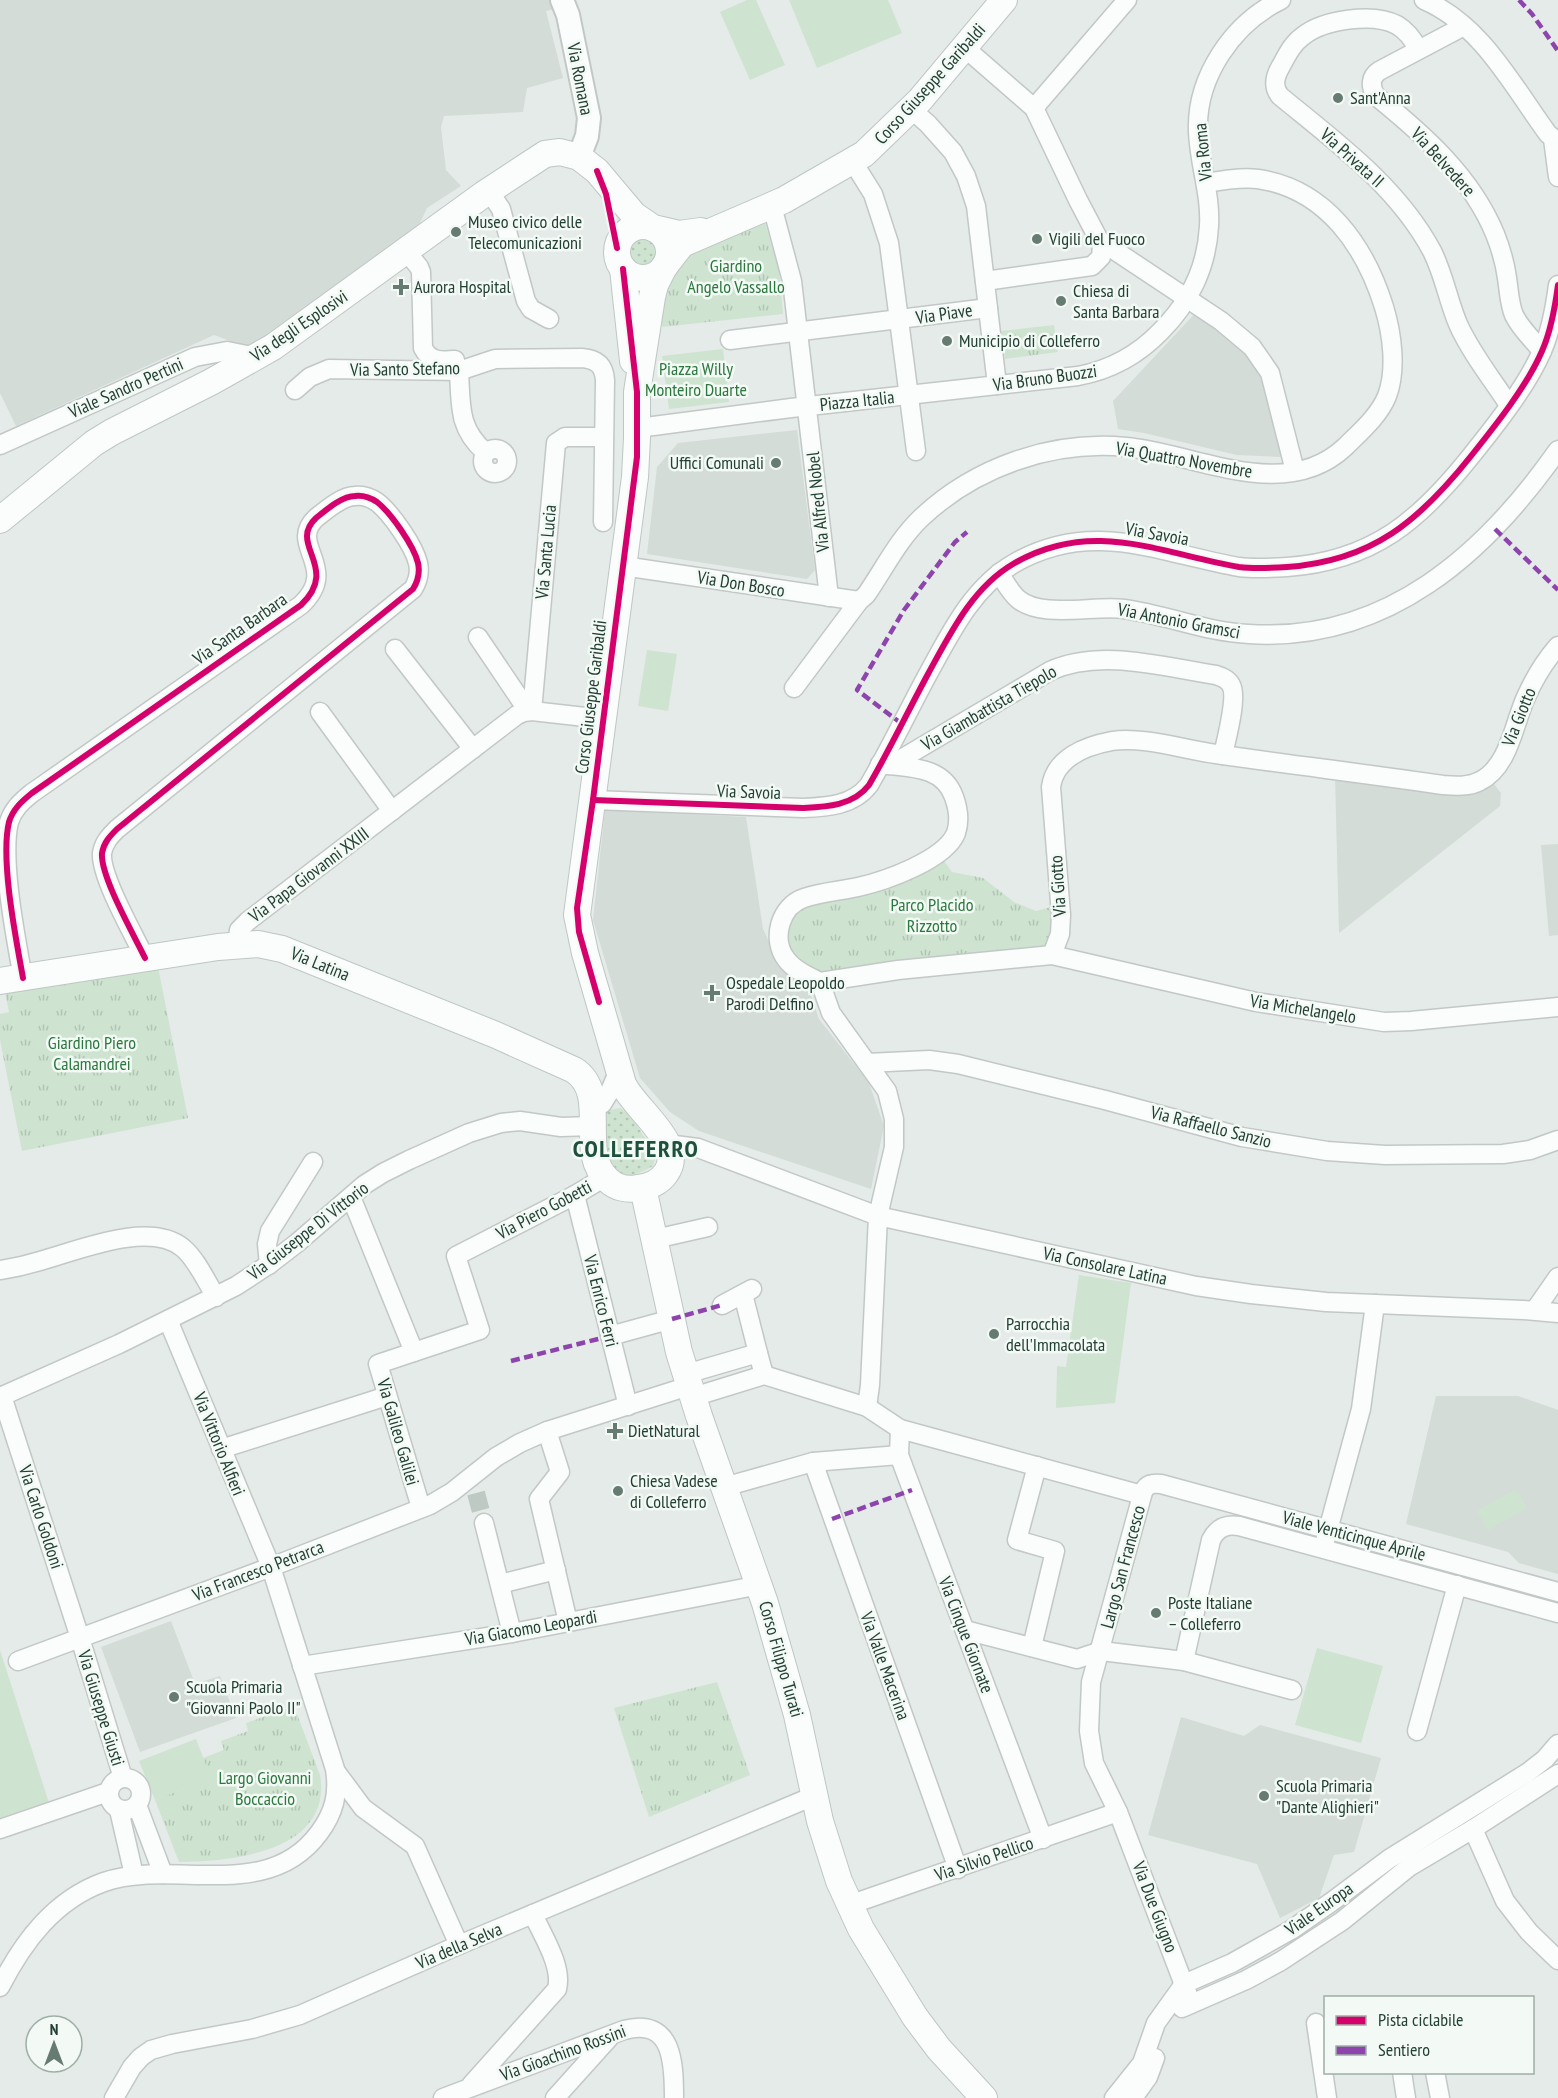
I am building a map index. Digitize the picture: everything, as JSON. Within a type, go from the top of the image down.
[{"type":"main road","name":"Corso Giuseppe Garibaldi","points":[[634,1100],[625,1089],[619,1070],[585,953],[577,915],[636,468],[637,392],[651,297],[655,285],[664,267],[682,244],[772,206],[853,162],[911,109],[1004,0]]},
{"type":"main road","name":"Via degli Esplosivi","points":[[0,520],[94,443],[256,357],[484,194],[545,154],[560,152],[588,164]]},
{"type":"main road","points":[[588,164],[630,211],[664,238],[668,245],[668,260],[657,274],[644,278],[635,277],[620,259],[606,194],[588,164]]},
{"type":"main road","points":[[637,392],[619,241],[630,230],[645,226],[653,228]]},
{"type":"main road","name":"Corso Giuseppe Garibaldi","points":[[653,228],[685,234],[722,227]]},
{"type":"main road","name":"Via Latina","points":[[11,980],[237,945],[266,945],[299,955],[570,1067],[583,1076],[588,1085],[595,1115]]},
{"type":"main road","points":[[617,1097],[634,1100],[667,1144],[672,1154],[671,1166],[660,1180],[643,1188],[623,1188],[605,1177],[595,1154],[595,1115],[617,1097]]},
{"type":"main road","name":"Corso Filippo Turati","points":[[643,1188],[672,1319],[690,1386],[759,1585],[794,1704],[828,1848],[849,1905],[861,1929],[915,2017],[939,2049],[984,2098]]},
{"type":"street","name":"Via Romana","points":[[562,0],[568,15],[589,118],[588,164]]},
{"type":"street","points":[[1034,108],[1127,0]]},
{"type":"street","name":"Via Roma","points":[[1188,297],[1198,278],[1207,247],[1209,208],[1198,132],[1200,103],[1205,86],[1219,58],[1236,34],[1265,9],[1281,0]]},
{"type":"street","points":[[1424,0],[1443,10],[1464,26],[1504,70],[1556,141],[1558,177]]},
{"type":"street","name":"Via Privata II","points":[[1418,49],[1406,32],[1389,22],[1353,20],[1335,22],[1314,29],[1297,41],[1275,76],[1277,94],[1347,150],[1377,178],[1409,215],[1432,251],[1460,326],[1509,405]]},
{"type":"street","name":"Via Belvedere","points":[[1464,26],[1376,73],[1372,82],[1373,92],[1430,142],[1473,193],[1488,219],[1502,252],[1513,312],[1521,326],[1542,351]]},
{"type":"street","points":[[965,48],[1034,108],[1102,246],[1100,260],[1092,266],[985,281]]},
{"type":"street","points":[[911,109],[941,137],[960,164],[976,206],[997,385]]},
{"type":"street","name":"Piazza Italia","points":[[799,332],[808,406],[910,395],[887,232],[869,186],[853,162]]},
{"type":"street","name":"Via Quattro Novembre","points":[[794,688],[869,591],[902,540],[928,511],[971,480],[1027,457],[1064,449],[1116,446],[1249,472],[1295,471],[1317,464],[1338,452],[1371,420],[1383,405],[1390,383],[1392,356],[1389,324],[1370,270],[1353,240],[1329,212],[1294,190],[1258,180],[1238,178],[1206,183]]},
{"type":"street","points":[[484,194],[495,200],[501,209],[526,301],[531,309],[549,319]]},
{"type":"street","points":[[772,206],[790,271],[799,332]]},
{"type":"street","points":[[1099,240],[1188,297],[1232,329],[1252,347],[1270,373],[1295,471]]},
{"type":"street","points":[[406,251],[421,272],[423,344],[428,357],[442,360],[495,359]]},
{"type":"street","name":"Via Savoia","points":[[593,800],[770,808],[829,806],[854,798],[864,791],[885,765],[949,637],[981,590],[999,573],[1021,559],[1042,550],[1065,544],[1088,542],[1136,543],[1227,564],[1255,568],[1301,566],[1351,555],[1390,536],[1425,507],[1466,462],[1534,368],[1542,351],[1553,314],[1558,285]]},
{"type":"street","name":"Via Bruno Buozzi","points":[[910,395],[1078,376],[1107,369],[1154,338],[1188,297]]},
{"type":"street","name":"Via Piave","points":[[900,320],[987,308]]},
{"type":"street","points":[[730,340],[900,320]]},
{"type":"street","name":"Viale Sandro Pertini","points":[[0,445],[195,357],[227,351],[256,357]]},
{"type":"street","name":"Via Santo Stefano","points":[[295,390],[310,376],[329,369],[459,371],[495,359],[582,357],[600,365],[604,373],[604,437]]},
{"type":"street","points":[[459,371],[461,410],[466,430],[472,440],[485,452]]},
{"type":"street","points":[[910,395],[916,451]]},
{"type":"street","points":[[638,428],[808,406]]},
{"type":"street","name":"Via Alfred Nobel","points":[[808,406],[829,597]]},
{"type":"street","name":"Via Santa Lucia","points":[[530,711],[556,443],[565,437],[604,437]]},
{"type":"street","points":[[603,522],[604,437]]},
{"type":"street","name":"Via Antonio Gramsci","points":[[999,573],[1019,600],[1042,609],[1115,608],[1139,611],[1215,630],[1250,634],[1281,634],[1326,628],[1380,611],[1414,594],[1444,574],[1495,529],[1528,492],[1558,450]]},
{"type":"street","name":"Via Santa Barbara","points":[[11,980],[7,862],[8,830],[16,808],[32,793],[301,605],[314,589],[317,573],[316,562],[307,543],[307,533],[311,524],[342,499],[354,495],[372,499],[387,514],[413,550],[419,570],[413,589],[117,829],[105,844],[102,860],[106,874],[145,958]]},
{"type":"street","name":"Via Don Bosco","points":[[623,566],[859,601]]},
{"type":"street","points":[[478,637],[530,711],[603,719]]},
{"type":"street","name":"Via Giotto","points":[[1052,955],[1059,940],[1061,928],[1051,787],[1055,771],[1060,765],[1082,750],[1122,740],[1443,785],[1473,784],[1496,767],[1508,746],[1531,685],[1558,646]]},
{"type":"street","points":[[395,649],[473,749]]},
{"type":"street","name":"Via Giambattista Tiepolo","points":[[885,765],[1050,671],[1073,663],[1093,660],[1139,663],[1216,675],[1226,680],[1232,687],[1233,697],[1224,755]]},
{"type":"street","name":"Via Papa Giovanni XXIII","points":[[237,945],[238,935],[244,924],[517,715],[530,711]]},
{"type":"street","points":[[320,712],[392,811]]},
{"type":"street","points":[[867,1407],[878,1216],[894,1147],[895,1127],[891,1100],[887,1091],[831,1014],[820,982],[791,964],[781,950],[779,937],[780,925],[789,909],[804,898],[859,887],[903,873],[937,853],[948,844],[956,832],[957,805],[944,779],[927,770],[885,765]]},
{"type":"street","points":[[820,982],[898,970],[1052,955]]},
{"type":"street","name":"Via Michelangelo","points":[[1052,955],[1256,1002],[1375,1021],[1411,1021],[1558,1007]]},
{"type":"street","name":"Via Raffaello Sanzio","points":[[867,1063],[929,1060],[958,1064],[1242,1137],[1320,1151],[1385,1155],[1503,1154],[1530,1150],[1558,1140]]},
{"type":"street","points":[[595,1115],[610,1091],[619,1070]]},
{"type":"street","name":"Via Giuseppe Di Vittorio","points":[[1,1397],[216,1297],[269,1265],[364,1185],[394,1167],[468,1133],[492,1125],[520,1121],[561,1127],[595,1115]]},
{"type":"street","name":"Via Consolare Latina","points":[[667,1144],[698,1148],[878,1216],[1202,1287],[1279,1298],[1558,1313]]},
{"type":"street","points":[[269,1265],[267,1244],[270,1231],[313,1162]]},
{"type":"street","name":"Via Piero Gobetti","points":[[456,1338],[480,1330],[456,1256],[575,1195],[605,1177]]},
{"type":"street","name":"Via Enrico Ferri","points":[[575,1195],[628,1406]]},
{"type":"street","points":[[351,1197],[414,1353]]},
{"type":"street","points":[[655,1239],[708,1227]]},
{"type":"street","points":[[0,1270],[104,1243],[155,1237],[172,1242],[187,1252],[216,1297]]},
{"type":"street","points":[[1535,1310],[1558,1277]]},
{"type":"street","points":[[690,1386],[764,1375],[748,1291],[722,1305]]},
{"type":"street","points":[[1323,1549],[1361,1409],[1375,1304]]},
{"type":"street","points":[[610,1336],[672,1319]]},
{"type":"street","name":"Via Vittorio Alfieri","points":[[168,1320],[270,1567]]},
{"type":"street","name":"Via Galileo Galilei","points":[[421,1509],[378,1364],[456,1338]]},
{"type":"street","points":[[690,1386],[758,1353]]},
{"type":"street","name":"Viale Venticinque Aprile","points":[[764,1375],[867,1407],[900,1429],[1037,1466],[1145,1490],[1161,1484],[1558,1592]]},
{"type":"street","name":"Via Francesco Petrarca","points":[[18,1661],[421,1509],[447,1495],[474,1485],[488,1463],[512,1447],[548,1431],[690,1386]]},
{"type":"street","points":[[221,1449],[387,1396]]},
{"type":"street","name":"Via Carlo Goldoni","points":[[1,1397],[80,1638]]},
{"type":"street","name":"Via Cinque Giornate","points":[[900,1429],[899,1455],[1043,1839]]},
{"type":"street","points":[[548,1431],[560,1472],[539,1499],[568,1622]]},
{"type":"street","points":[[724,1488],[813,1462],[899,1455]]},
{"type":"street","name":"Via Valle Macerina","points":[[813,1462],[957,1869]]},
{"type":"street","points":[[1032,1647],[1055,1551],[1017,1540],[1037,1466]]},
{"type":"street","name":"Largo San Francesco","points":[[1118,1812],[1097,1771],[1090,1740],[1089,1700],[1091,1682],[1145,1490]]},
{"type":"street","points":[[484,1523],[512,1633]]},
{"type":"street","name":"Viale Venticinque Aprile","points":[[1184,1661],[1211,1540],[1221,1528],[1235,1526],[1558,1613]]},
{"type":"street","points":[[0,1987],[21,1949],[48,1918],[89,1889],[134,1875],[210,1876],[241,1874],[267,1868],[289,1860],[316,1837],[330,1817],[337,1793],[335,1769],[270,1567]]},
{"type":"street","points":[[500,1584],[556,1570]]},
{"type":"street","name":"Via Giacomo Leopardi","points":[[302,1665],[512,1633],[759,1585]]},
{"type":"street","points":[[1418,1731],[1457,1585]]},
{"type":"street","points":[[964,1630],[1077,1659],[1101,1651],[1184,1661],[1292,1690]]},
{"type":"street","name":"Via Giuseppe Giusti","points":[[80,1638],[123,1778]]},
{"type":"street","name":"Viale Europa","points":[[1184,1984],[1232,1963],[1291,1930],[1389,1859],[1534,1769],[1558,1744]]},
{"type":"street","points":[[335,1769],[352,1797],[363,1808],[410,1840],[415,1846],[459,1945]]},
{"type":"street","name":"Viale Europa","points":[[1133,2098],[1151,2071],[1166,2028],[1176,2013],[1191,2002],[1240,1982],[1281,1961],[1342,1921],[1409,1866],[1473,1829],[1558,1774]]},
{"type":"street","name":"Via Giuseppe Giusti","points":[[128,1807],[141,1795],[138,1784],[128,1778],[123,1778],[113,1782],[108,1792],[111,1803],[128,1807],[164,1874]]},
{"type":"street","points":[[0,1828],[108,1792]]},
{"type":"street","name":"Via della Selva","points":[[114,2098],[132,2067],[151,2050],[286,2020],[816,1795]]},
{"type":"street","name":"Via Giuseppe Giusti","points":[[128,1807],[134,1875]]},
{"type":"street","name":"Via Silvio Pellico","points":[[849,1905],[1118,1812]]},
{"type":"street","name":"Via Due Giugno","points":[[1118,1812],[1191,2002]]},
{"type":"street","points":[[1473,1829],[1496,1885],[1510,1909],[1529,1932],[1558,1960]]},
{"type":"street","points":[[470,2086],[556,1989],[558,1978],[556,1965],[533,1914]]},
{"type":"street","points":[[1114,2098],[1142,2063],[1156,2023],[1184,1984]]},
{"type":"street","points":[[1316,2023],[1327,2098]]},
{"type":"street","name":"Via Gioachino Rossini","points":[[443,2098],[624,2030],[642,2027],[653,2030],[663,2037],[669,2048],[674,2098]]},
{"type":"street","points":[[555,2098],[613,2034]]},
{"type":"street","points":[[1402,2074],[1406,2098]]},
{"type":"street","points":[[1435,2074],[1440,2098]]},
{"type":"shaded area","points":[[0,0],[557,0],[560,8],[546,11],[563,78],[527,88],[523,112],[444,116],[441,127],[446,170],[461,186],[427,208],[418,227],[252,349],[214,335],[16,426],[0,393]]},
{"type":"shaded area","points":[[1200,308],[1231,332],[1266,376],[1281,457],[1237,455],[1118,429],[1113,401]]},
{"type":"shaded area","points":[[797,430],[815,570],[807,579],[647,554],[657,467],[678,443]]},
{"type":"shaded area","points":[[1335,776],[1490,779],[1501,793],[1500,806],[1339,933]]},
{"type":"shaded area","name":"Ospedale Leopoldo Parodi Delfino","points":[[605,810],[746,817],[763,929],[780,966],[807,984],[819,1019],[869,1083],[884,1126],[871,1189],[699,1131],[670,1112],[640,1078],[593,920]]},
{"type":"shaded area","points":[[1558,844],[1558,935],[1549,936],[1541,845]]},
{"type":"shaded area","points":[[1436,1396],[1518,1396],[1558,1410],[1558,1574],[1519,1563],[1508,1552],[1406,1524]]},
{"type":"shaded area","name":"Scuola Primaria \"Giovanni Paolo II\"","points":[[171,1621],[195,1684],[220,1676],[236,1718],[140,1752],[101,1647]]},
{"type":"shaded area","name":"Scuola Primaria \"Dante Alighieri\"","points":[[1181,1717],[1244,1736],[1260,1725],[1381,1758],[1354,1852],[1334,1855],[1319,1898],[1280,1918],[1257,1864],[1148,1835]]},
{"type":"green space","points":[[747,0],[756,0],[785,65],[750,80],[720,12]]},
{"type":"green space","points":[[789,0],[888,0],[902,33],[817,68]]},
{"type":"green space","name":"Giardino Angelo Vassallo","points":[[764,219],[779,270],[783,314],[662,327],[659,300],[682,255]]},
{"type":"green space","points":[[643,236],[654,241],[659,252],[654,263],[643,268],[632,263],[627,252],[632,241]]},
{"type":"green space","points":[[1054,325],[1058,352],[1005,359],[1001,331]]},
{"type":"green space","name":"Piazza Willy Monteiro Duarte","points":[[723,349],[729,402],[669,409],[662,356]]},
{"type":"green space","points":[[647,650],[677,654],[668,711],[638,706]]},
{"type":"green space","name":"Parco Placido Rizzotto","points":[[940,855],[952,872],[983,878],[1014,902],[1036,911],[1051,907],[1052,927],[1046,947],[823,973],[799,962],[791,950],[787,931],[792,917],[805,904]]},
{"type":"green space","name":"Giardino Piero Calamandrei","points":[[156,957],[188,1118],[22,1151],[0,1040],[0,1014],[9,1012],[4,987]]},
{"type":"green space","points":[[620,1108],[631,1116],[656,1156],[653,1166],[636,1174],[624,1175],[618,1172],[610,1160],[602,1138],[602,1117],[610,1110]]},
{"type":"green space","points":[[1079,1275],[1131,1283],[1115,1403],[1056,1408],[1057,1366],[1066,1367]]},
{"type":"green space","points":[[1516,1489],[1527,1508],[1488,1530],[1477,1511]]},
{"type":"green space","points":[[1317,1648],[1383,1666],[1361,1743],[1295,1725]]},
{"type":"green space","points":[[0,1650],[49,1803],[0,1818]]},
{"type":"green space","points":[[717,1682],[750,1775],[649,1817],[614,1708]]},
{"type":"green space","name":"Largo Giovanni Boccaccio","points":[[294,1706],[320,1775],[320,1801],[311,1821],[295,1836],[274,1847],[250,1855],[179,1862],[155,1800],[210,1778],[203,1758],[224,1750],[221,1741],[248,1731],[246,1723]]},
{"type":"green space","points":[[196,1739],[211,1778],[155,1800],[139,1761]]},
{"type":"tunnel","points":[[476,1493],[484,1523]]},
{"type":"marked path","points":[[1519,0],[1532,14],[1558,51]]},
{"type":"marked path","points":[[1495,529],[1558,590]]},
{"type":"marked path","points":[[902,724],[857,690],[904,610],[955,542],[967,532]]},
{"type":"marked path","points":[[672,1319],[722,1305]]},
{"type":"marked path","points":[[511,1361],[610,1336]]},
{"type":"marked path","points":[[832,1519],[912,1490]]},
{"type":"cycle path","points":[[597,171],[606,194],[617,248]]},
{"type":"cycle path","points":[[599,1002],[579,932],[577,908],[637,457],[637,392],[623,269]]},
{"type":"cycle path","points":[[593,800],[803,808],[830,806],[855,797],[869,785],[963,613],[998,574],[1042,550],[1070,543],[1098,541],[1126,543],[1239,567],[1263,568],[1318,563],[1370,546],[1413,518],[1433,500],[1471,456],[1510,405],[1536,364],[1545,343],[1558,285]]},
{"type":"cycle path","points":[[23,978],[10,899],[6,856],[9,822],[15,809],[32,793],[301,605],[312,591],[316,579],[316,568],[307,538],[309,528],[316,518],[345,498],[364,496],[372,499],[383,507],[395,522],[416,556],[419,573],[413,589],[117,829],[104,846],[102,853],[106,876],[145,958]]},
{"type":"place","name":"Sant'Anna","points":[[1338,98]]},
{"type":"place","name":"Museo civico delle Telecomunicazioni","points":[[456,232]]},
{"type":"place","name":"Vigili del Fuoco","points":[[1037,239]]},
{"type":"place","name":"Aurora Hospital","points":[[401,287]]},
{"type":"place","name":"Chiesa di Santa Barbara","points":[[1061,301]]},
{"type":"place","name":"Municipio di Colleferro","points":[[947,341]]},
{"type":"place","name":"Uffici Comunali","points":[[776,463]]},
{"type":"place","name":"Ospedale Leopoldo Parodi Delfino","points":[[712,993]]},
{"type":"place","name":"Parrocchia dell'Immacolata","points":[[994,1334]]},
{"type":"place","name":"DietNatural","points":[[615,1431]]},
{"type":"place","name":"Chiesa Vadese di Colleferro","points":[[618,1491]]},
{"type":"place","name":"Poste Italiane – Colleferro","points":[[1156,1613]]},
{"type":"place","name":"Scuola Primaria \"Giovanni Paolo II\"","points":[[174,1697]]},
{"type":"place","name":"Scuola Primaria \"Dante Alighieri\"","points":[[1264,1796]]},
{"type":"district","name":"COLLEFERRO","points":[[636,1149]]}]
